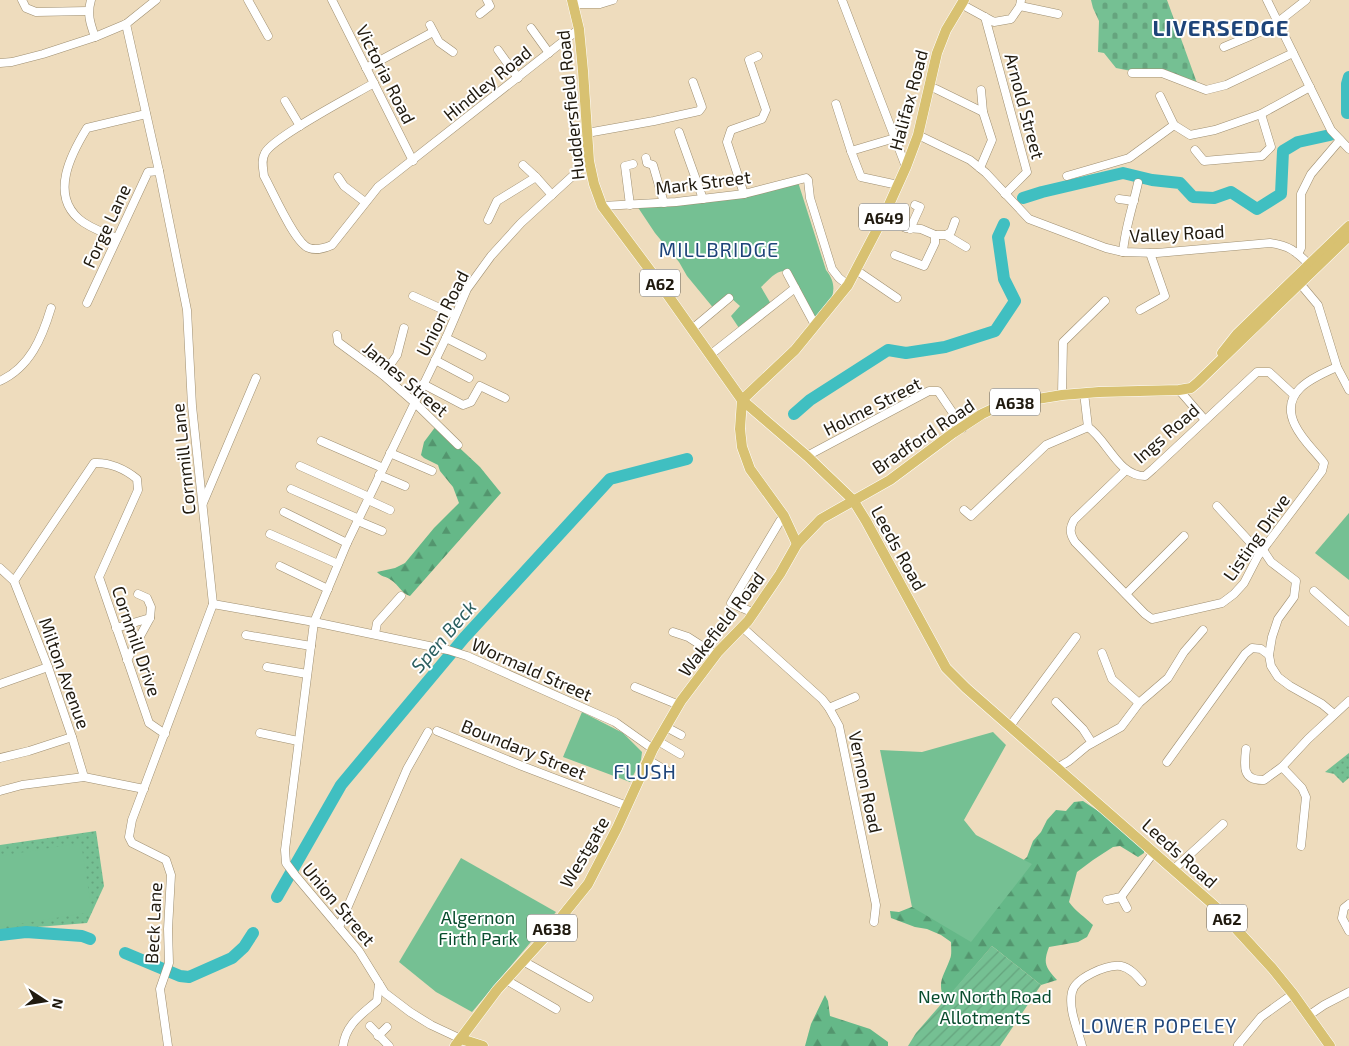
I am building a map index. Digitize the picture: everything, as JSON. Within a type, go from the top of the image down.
[{"type":"main road","name":"Huddersfield Road","points":[[573,2],[584,82],[589,162],[602,206],[742,400]]},
{"type":"main road","name":"Halifax Road","points":[[742,400],[795,350],[848,285],[883,218],[906,167],[918,135],[937,53],[946,30],[962,2]]},
{"type":"main road","name":"Bradford Road","points":[[797,544],[821,519],[890,480],[982,414],[1002,405],[1084,393],[1191,388],[1201,379],[1237,334],[1297,280],[1349,226]]},
{"type":"main road","name":"Bradford Road","points":[[1311,266],[1349,236]]},
{"type":"main road","name":"Leeds Road","points":[[742,400],[807,456],[853,500],[946,668],[966,688],[1217,908],[1294,994],[1330,1046]]},
{"type":"main road","points":[[742,400],[740,429],[742,447],[750,469],[784,516],[797,544]]},
{"type":"main road","name":"Wakefield Road","points":[[637,784],[648,760],[679,705],[716,655],[754,613],[797,544]]},
{"type":"main road","name":"Westgate","points":[[458,1042],[506,980],[588,884],[637,784]]},
{"type":"main road","points":[[458,1042],[483,1046]]},
{"type":"street","points":[[22,0],[26,8],[36,12],[88,11]]},
{"type":"street","points":[[91,0],[88,11],[90,25],[95,37]]},
{"type":"street","points":[[0,64],[43,54],[95,37],[126,24],[156,0]]},
{"type":"street","points":[[248,0],[268,36]]},
{"type":"street","name":"Victoria Road","points":[[332,0],[413,161]]},
{"type":"street","points":[[480,14],[490,6],[487,0]]},
{"type":"street","points":[[573,2],[600,4],[613,0]]},
{"type":"street","points":[[842,0],[906,167]]},
{"type":"street","points":[[1268,0],[1331,130],[1349,149]]},
{"type":"street","points":[[1224,47],[1279,23],[1306,0]]},
{"type":"street","points":[[962,2],[994,22],[1011,19],[1020,3],[1058,14]]},
{"type":"street","name":"Arnold Street","points":[[985,17],[1027,172],[1005,194]]},
{"type":"street","name":"Cornmill Lane","points":[[126,24],[159,171],[187,310],[192,406],[213,604],[132,820],[129,837],[132,843],[166,860]]},
{"type":"street","points":[[366,68],[432,28],[439,42],[453,52]]},
{"type":"street","points":[[530,28],[549,52]]},
{"type":"street","name":"Hindley Road","points":[[374,83],[300,126],[278,140],[266,151],[262,164],[264,176],[299,241],[309,248],[322,249],[332,244],[378,187],[578,29]]},
{"type":"street","points":[[498,50],[518,78]]},
{"type":"street","points":[[1132,73],[1162,73],[1206,90],[1226,85],[1293,53]]},
{"type":"street","points":[[744,194],[727,142],[731,130],[762,119],[766,110],[749,60],[758,56]]},
{"type":"street","points":[[587,133],[699,111],[702,107],[693,82]]},
{"type":"street","points":[[1160,96],[1174,125],[1190,135],[1215,130],[1261,114],[1310,87]]},
{"type":"street","points":[[929,88],[936,89],[983,112]]},
{"type":"street","points":[[980,168],[992,140],[983,112],[981,90]]},
{"type":"street","points":[[285,101],[300,126]]},
{"type":"street","points":[[836,104],[851,151],[862,177],[898,186]]},
{"type":"street","points":[[116,238],[79,220],[67,205],[64,182],[74,151],[87,128],[146,114]]},
{"type":"street","points":[[1195,150],[1204,161],[1262,156],[1271,146],[1261,114]]},
{"type":"street","points":[[1067,176],[1129,158],[1174,125]]},
{"type":"street","points":[[679,132],[703,199]]},
{"type":"street","name":"Valley Road","points":[[918,135],[970,160],[1029,219],[1062,233],[1123,252],[1150,253],[1270,242],[1286,245],[1311,266]]},
{"type":"street","points":[[851,151],[895,138]]},
{"type":"street","points":[[1298,254],[1301,248],[1301,194],[1311,174],[1340,140]]},
{"type":"street","points":[[646,158],[647,163],[653,165],[664,203]]},
{"type":"street","name":"Union Road","points":[[314,622],[347,543],[422,384],[446,338],[467,289],[492,256],[521,223],[589,162]]},
{"type":"street","points":[[630,205],[625,166],[633,164]]},
{"type":"street","points":[[523,165],[552,195]]},
{"type":"street","name":"Forge Lane","points":[[87,303],[148,172],[159,171]]},
{"type":"street","points":[[338,177],[344,186],[365,202]]},
{"type":"street","points":[[488,220],[497,201],[536,177]]},
{"type":"street","name":"Mark Street","points":[[602,206],[664,203],[744,194],[806,178],[808,180],[810,198],[832,269],[848,285]]},
{"type":"street","points":[[1123,252],[1127,221],[1138,182]]},
{"type":"street","points":[[1119,200],[1134,201]]},
{"type":"street","points":[[910,228],[920,207],[915,205]]},
{"type":"street","points":[[883,218],[906,228],[921,229],[935,236],[946,235],[951,232],[955,221]]},
{"type":"street","points":[[1118,220],[1127,221]]},
{"type":"street","points":[[946,235],[966,247]]},
{"type":"street","points":[[896,255],[925,269],[935,243],[935,236]]},
{"type":"street","points":[[1139,309],[1165,296],[1150,253]]},
{"type":"street","points":[[856,270],[897,298]]},
{"type":"street","points":[[787,273],[815,325]]},
{"type":"street","points":[[1297,280],[1318,305],[1337,367],[1349,390]]},
{"type":"street","points":[[710,355],[795,288]]},
{"type":"street","points":[[413,296],[455,315]]},
{"type":"street","points":[[692,329],[729,298]]},
{"type":"street","points":[[1062,395],[1063,342],[1106,301]]},
{"type":"street","points":[[0,382],[30,358],[51,319],[51,308]]},
{"type":"street","points":[[383,375],[397,356],[404,328]]},
{"type":"street","name":"James Street","points":[[337,335],[338,342],[383,375],[458,444]]},
{"type":"street","points":[[446,338],[482,356]]},
{"type":"street","points":[[434,360],[469,378]]},
{"type":"street","points":[[1294,395],[1297,390],[1309,382],[1337,367]]},
{"type":"street","name":"Ings Road","points":[[1088,427],[1096,433],[1126,470],[1138,476],[1145,476],[1257,372],[1269,372],[1294,395]]},
{"type":"street","points":[[202,505],[256,378]]},
{"type":"street","points":[[422,384],[463,405],[471,402],[480,386],[505,398]]},
{"type":"street","points":[[1179,390],[1205,420]]},
{"type":"street","name":"Holme Street","points":[[807,456],[929,391],[938,391],[963,428]]},
{"type":"street","points":[[964,510],[971,516],[1046,445],[1088,427],[1084,393]]},
{"type":"street","name":"Listing Drive","points":[[1126,470],[1074,520],[1070,527],[1071,535],[1075,542],[1152,619],[1222,603],[1244,583],[1261,551],[1314,484],[1322,471],[1324,463],[1295,425],[1292,415],[1294,395]]},
{"type":"street","points":[[321,441],[405,486]]},
{"type":"street","points":[[390,453],[432,471]]},
{"type":"street","name":"Cornmill Drive","points":[[14,581],[94,463],[104,462],[138,478],[138,490],[99,577],[149,723],[164,734]]},
{"type":"street","points":[[300,466],[369,498],[390,510]]},
{"type":"street","points":[[291,489],[382,531]]},
{"type":"street","points":[[1216,506],[1272,562],[1296,581],[1294,597],[1278,619],[1272,637],[1269,656],[1270,666],[1278,677],[1322,704],[1334,714]]},
{"type":"street","points":[[284,512],[347,543]]},
{"type":"street","points":[[754,613],[731,603],[784,516]]},
{"type":"street","points":[[270,534],[338,564]]},
{"type":"street","points":[[1126,594],[1184,536]]},
{"type":"street","points":[[280,566],[328,589]]},
{"type":"street","points":[[0,568],[14,581]]},
{"type":"street","name":"Milton Avenue","points":[[14,581],[48,667],[84,777]]},
{"type":"street","points":[[1314,591],[1349,622]]},
{"type":"street","points":[[128,660],[150,618],[151,608],[147,598],[138,594]]},
{"type":"street","points":[[375,634],[377,623],[401,596]]},
{"type":"street","name":"Wormald Street","points":[[213,604],[375,634],[467,656],[615,722],[656,745],[680,754]]},
{"type":"street","points":[[116,628],[150,618]]},
{"type":"street","name":"Union Street","points":[[314,622],[285,850],[286,863],[368,963],[385,993],[410,1012],[458,1042]]},
{"type":"street","name":"Vernon Road","points":[[742,627],[822,699],[839,728],[876,905],[874,922]]},
{"type":"street","points":[[1057,768],[1092,743],[1121,727],[1139,703],[1168,678],[1184,652],[1203,630]]},
{"type":"street","points":[[673,632],[688,637],[716,655]]},
{"type":"street","points":[[246,635],[310,646]]},
{"type":"street","points":[[1010,726],[1076,637]]},
{"type":"street","points":[[1167,762],[1245,654],[1252,648],[1261,649],[1269,656]]},
{"type":"street","points":[[1102,653],[1112,679],[1139,703]]},
{"type":"street","points":[[0,684],[48,667]]},
{"type":"street","points":[[267,667],[307,674]]},
{"type":"street","points":[[635,687],[679,705]]},
{"type":"street","points":[[829,708],[855,697]]},
{"type":"street","points":[[1246,750],[1245,772],[1252,778],[1264,780],[1282,767],[1349,701]]},
{"type":"street","points":[[1056,702],[1083,728],[1092,743]]},
{"type":"street","points":[[666,727],[681,735]]},
{"type":"street","name":"Boundary Street","points":[[437,730],[522,766],[627,806]]},
{"type":"street","points":[[339,927],[407,769],[428,732]]},
{"type":"street","points":[[260,733],[298,741]]},
{"type":"street","points":[[0,758],[72,737]]},
{"type":"street","points":[[648,760],[667,771]]},
{"type":"street","points":[[1282,767],[1302,788],[1306,797],[1301,846]]},
{"type":"street","points":[[0,791],[22,785],[84,777],[144,789]]},
{"type":"street","points":[[1174,869],[1222,824]]},
{"type":"street","points":[[1107,900],[1121,897],[1154,852]]},
{"type":"street","name":"Beck Lane","points":[[166,860],[170,876],[169,963],[160,989],[168,1046]]},
{"type":"street","points":[[1121,897],[1127,908]]},
{"type":"street","points":[[1349,904],[1344,908],[1342,918],[1349,931]]},
{"type":"street","points":[[523,961],[589,998]]},
{"type":"street","points":[[1082,1046],[1072,1004],[1072,992],[1076,983],[1104,968],[1120,966],[1133,971],[1142,982]]},
{"type":"street","points":[[506,980],[556,1009]]},
{"type":"street","points":[[343,1046],[345,1036],[353,1021],[377,1001],[379,984]]},
{"type":"street","points":[[1308,1016],[1349,992]]},
{"type":"street","points":[[1239,1046],[1238,1044],[1261,1017],[1294,994]]},
{"type":"street","points":[[373,1004],[385,1001],[397,1002]]},
{"type":"street","points":[[370,1026],[389,1046]]},
{"type":"street","points":[[378,1036],[387,1026]]},
{"type":"green space","points":[[1091,0],[1167,0],[1197,83],[1163,69],[1131,71],[1116,68],[1104,53],[1098,52],[1099,21]]},
{"type":"green space","points":[[798,182],[826,270],[833,284],[832,297],[816,322],[789,272],[781,271],[761,287],[771,304],[739,328],[731,316],[740,306],[731,298],[715,310],[687,276],[679,262],[655,233],[637,206]]},
{"type":"green space","points":[[436,426],[480,467],[501,493],[410,596],[404,593],[391,580],[377,572],[395,568],[405,563],[434,528],[459,503],[453,487],[440,471],[438,465],[421,455],[424,442]]},
{"type":"green space","points":[[1349,513],[1349,580],[1315,553]]},
{"type":"green space","points":[[582,712],[623,733],[642,752],[641,760],[630,782],[563,757]]},
{"type":"green space","points":[[993,732],[1006,745],[964,820],[976,835],[1032,864],[971,942],[912,907],[880,750],[922,752]]},
{"type":"green space","points":[[1349,753],[1349,778],[1343,783],[1334,774],[1325,772]]},
{"type":"green space","points":[[1083,801],[1119,825],[1144,847],[1144,853],[1138,857],[1120,846],[1113,847],[1077,872],[1069,902],[1093,925],[1087,937],[1078,942],[1049,947],[1046,965],[1057,980],[1041,985],[992,946],[945,1001],[941,984],[951,957],[951,942],[927,929],[915,927],[891,918],[890,911],[899,912],[1018,865],[1027,857],[1033,841],[1056,810],[1066,811],[1074,802]]},
{"type":"green space","points":[[96,831],[104,886],[87,923],[0,930],[0,845]]},
{"type":"green space","points":[[81,843],[92,912],[0,927],[0,856]]},
{"type":"green space","name":"Algernon Firth Park","points":[[461,858],[556,912],[472,1012],[436,992],[399,962]]},
{"type":"green space","name":"New North Road Allotments","points":[[992,946],[1041,985],[1000,1046],[908,1046],[916,1033]]},
{"type":"green space","points":[[825,995],[828,1001],[830,1016],[870,1029],[888,1042],[888,1046],[805,1046],[811,1024]]},
{"type":"waterway","points":[[1347,113],[1347,84],[1349,77]]},
{"type":"waterway","points":[[1023,198],[1123,173],[1152,180],[1180,183],[1193,197],[1214,198],[1231,192],[1257,209],[1281,194],[1283,151],[1298,142],[1330,135]]},
{"type":"waterway","points":[[794,414],[810,400],[888,350],[906,353],[945,347],[995,331],[1015,301],[1004,279],[998,237],[1004,224]]},
{"type":"waterway","name":"Spen Beck","points":[[277,897],[341,785],[464,638],[610,479],[687,459]]},
{"type":"waterway","name":"Spen Beck","points":[[0,935],[26,932],[82,936],[90,939]]},
{"type":"waterway","name":"Spen Beck","points":[[125,953],[180,976],[189,977],[232,958],[244,947],[253,933]]},
{"type":"district","name":"LIVERSEDGE","points":[[1221,27]]},
{"type":"district","name":"MILLBRIDGE","points":[[719,249]]},
{"type":"district","name":"FLUSH","points":[[645,771]]},
{"type":"district","name":"LOWER POPELEY","points":[[1159,1025]]}]
